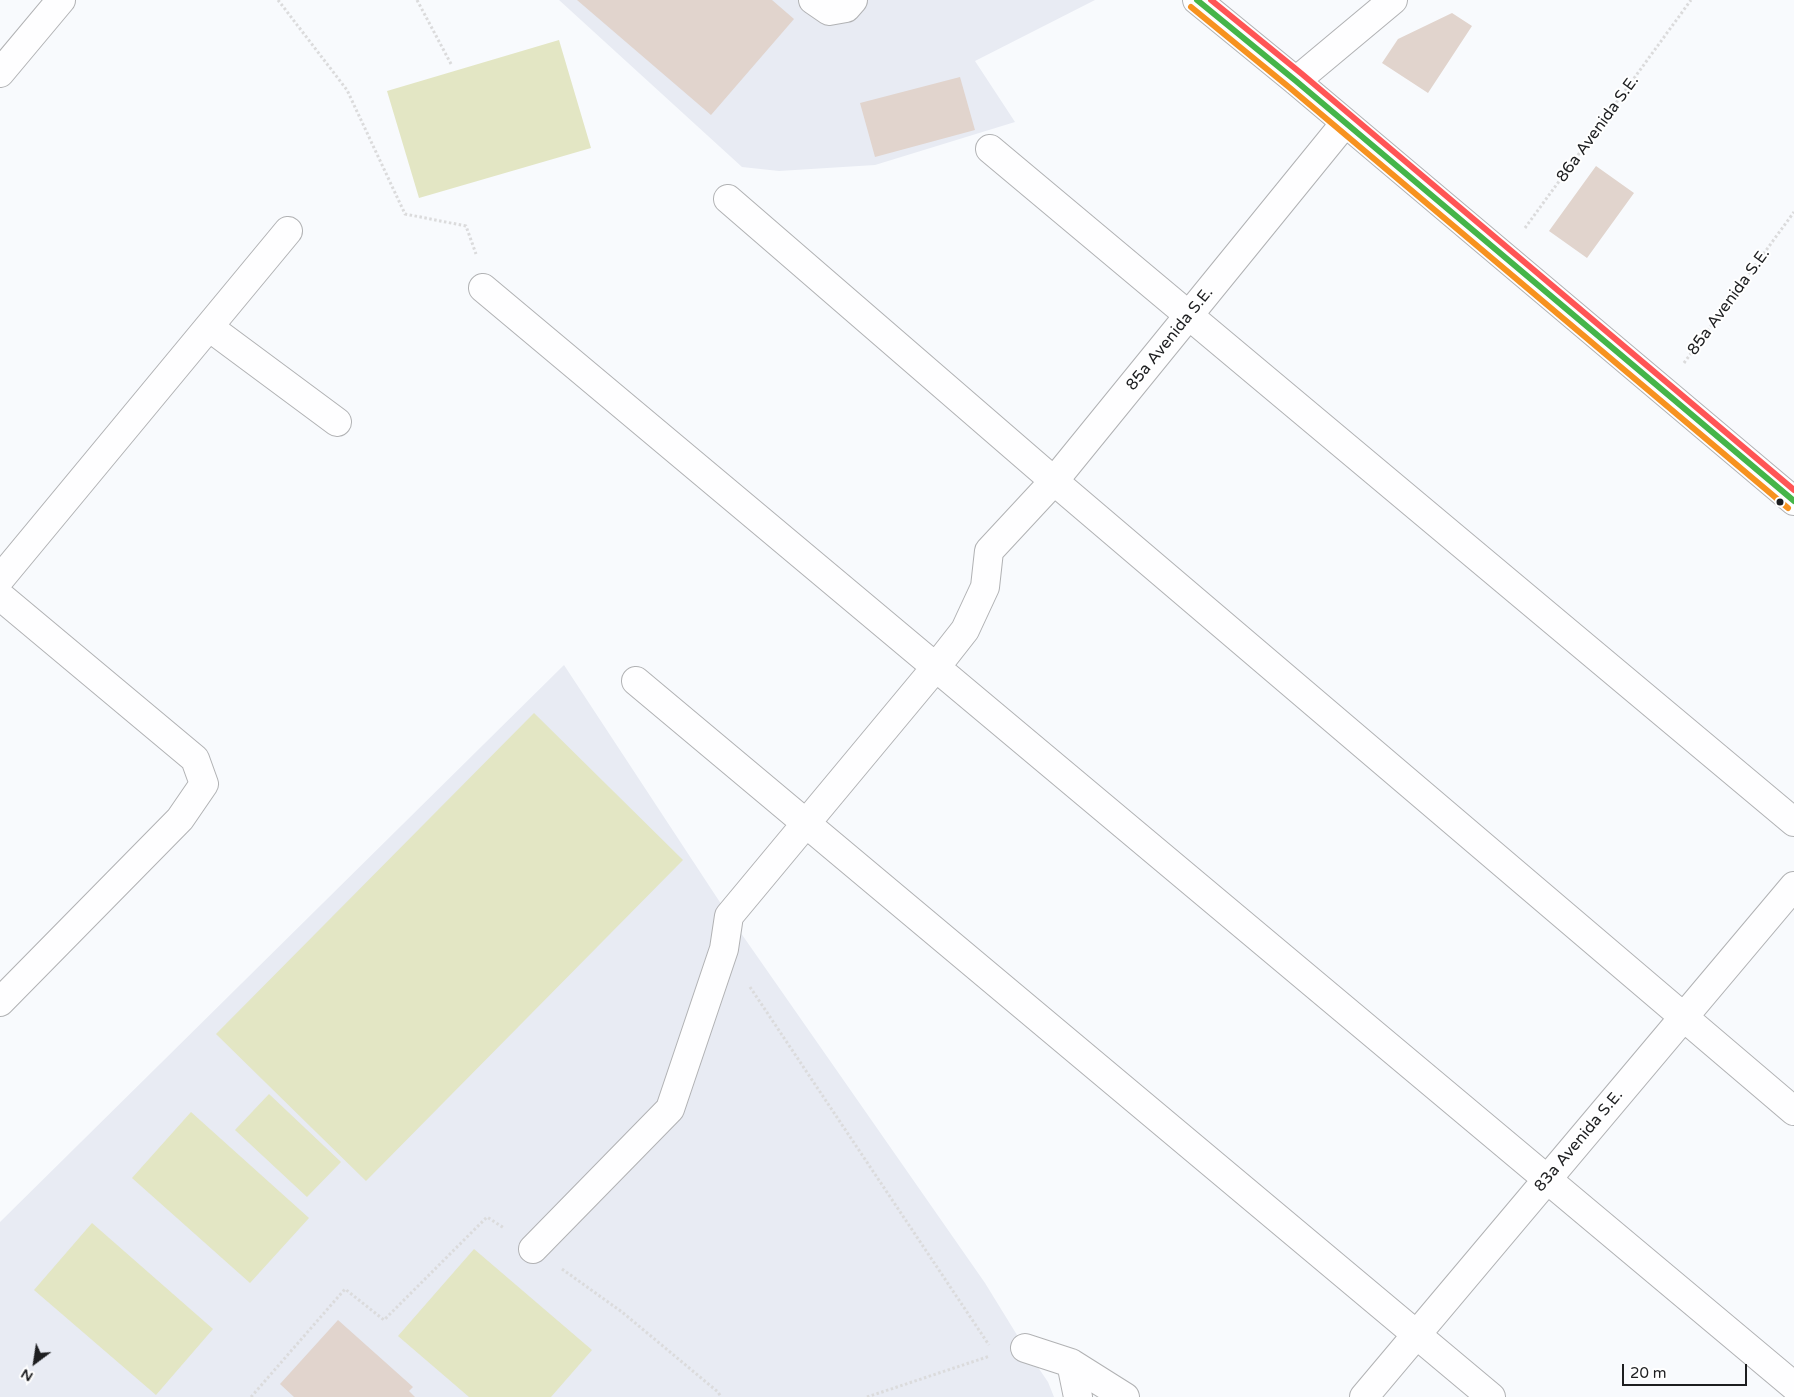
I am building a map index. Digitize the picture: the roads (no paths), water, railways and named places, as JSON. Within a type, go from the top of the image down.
[{"type":"street","points":[[0,73],[61,0]]},
{"type":"street","points":[[813,0],[829,11],[846,8],[853,0]]},
{"type":"street","points":[[1197,0],[1296,81],[1794,501]]},
{"type":"street","points":[[1296,81],[1393,0]]},
{"type":"street","name":"85a Avenida S.E.","points":[[936,667],[965,630],[985,586],[989,551],[1054,481],[1345,123]]},
{"type":"street","points":[[990,149],[1794,822]]},
{"type":"street","points":[[728,199],[1054,481],[1794,1111]]},
{"type":"street","points":[[0,580],[288,231]]},
{"type":"street","points":[[483,288],[1794,1386]]},
{"type":"street","points":[[209,328],[337,422]]},
{"type":"street","points":[[0,596],[195,759],[204,784],[180,818],[0,1002]]},
{"type":"street","points":[[534,1249],[670,1108],[724,949],[729,916],[936,667]]},
{"type":"street","points":[[636,681],[1491,1397]]},
{"type":"street","name":"83a Avenida S.E.","points":[[1364,1397],[1794,886]]},
{"type":"street","points":[[1025,1348],[1071,1363],[1125,1397]]},
{"type":"street","points":[[1071,1363],[1078,1397]]}]
